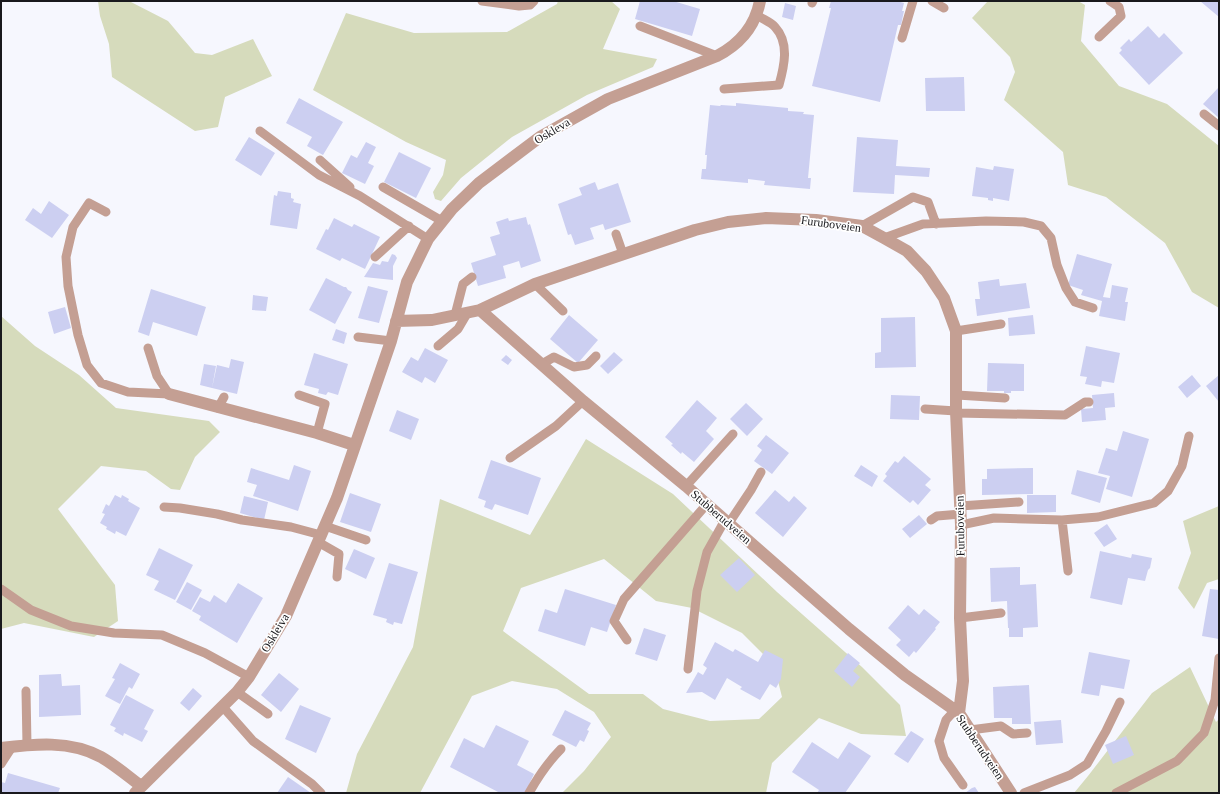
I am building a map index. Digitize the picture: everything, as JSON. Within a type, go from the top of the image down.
[{"type":"street","name":"Oskleva","points":[[396,321],[407,282],[428,239],[452,209],[479,183],[540,137],[608,99],[717,56],[730,49],[747,32],[757,15],[760,1]]},
{"type":"street","name":"Furuboveien","points":[[474,311],[535,284],[695,230],[728,222],[766,218],[816,220],[862,226],[907,251],[926,271],[944,298],[956,331],[956,412],[961,515],[960,618],[963,681],[957,712]]},
{"type":"street","points":[[396,321],[432,320],[474,311]]},
{"type":"street","name":"Stubberudveien","points":[[474,311],[542,364],[583,402],[686,486],[849,629],[905,675],[957,712],[1011,793]]},
{"type":"street","name":"Oskleiva","points":[[7,748],[28,745],[62,745],[81,749],[102,757],[138,790],[237,692],[286,616],[337,498],[396,321]]},
{"type":"street","points":[[169,394],[316,433],[354,445]]},
{"type":"lane","points":[[482,1],[519,6],[530,5],[534,1]]},
{"type":"lane","points":[[902,38],[912,1]]},
{"type":"lane","points":[[932,1],[944,8]]},
{"type":"lane","points":[[1099,37],[1121,16],[1119,7],[1110,1]]},
{"type":"lane","points":[[724,89],[780,85],[784,68],[784,42],[775,27],[757,15]]},
{"type":"lane","points":[[640,26],[717,56]]},
{"type":"lane","points":[[1204,114],[1219,126]]},
{"type":"lane","points":[[260,131],[319,175],[360,196],[428,239]]},
{"type":"lane","points":[[320,160],[360,196]]},
{"type":"lane","points":[[383,187],[442,221]]},
{"type":"lane","points":[[862,226],[913,198],[928,202],[936,224]]},
{"type":"lane","points":[[106,212],[89,203],[72,227],[66,257],[68,286],[78,335],[87,365],[101,383],[128,392],[169,394]]},
{"type":"lane","points":[[884,238],[923,224],[986,221],[1024,222],[1040,226],[1051,238],[1057,265],[1066,288],[1075,302],[1093,308]]},
{"type":"lane","points":[[375,258],[409,226]]},
{"type":"lane","points":[[616,234],[623,254]]},
{"type":"lane","points":[[455,315],[463,284],[472,277]]},
{"type":"lane","points":[[535,284],[563,311]]},
{"type":"lane","points":[[438,346],[458,329],[474,311]]},
{"type":"lane","points":[[956,331],[1001,324]]},
{"type":"lane","points":[[358,337],[390,341]]},
{"type":"lane","points":[[148,348],[157,376],[169,394]]},
{"type":"lane","points":[[542,364],[554,357],[574,367],[587,365],[596,356]]},
{"type":"lane","points":[[299,395],[325,404],[316,433]]},
{"type":"lane","points":[[957,395],[1005,398]]},
{"type":"lane","points":[[218,408],[224,397]]},
{"type":"lane","points":[[510,458],[556,426],[583,402]]},
{"type":"lane","points":[[925,408],[956,412],[1065,415],[1085,402],[1089,402]]},
{"type":"lane","points":[[686,486],[732,434]]},
{"type":"lane","points":[[931,520],[937,516],[961,515],[1030,520],[1062,520],[1098,517],[1154,503],[1168,491],[1182,466],[1189,436]]},
{"type":"lane","points":[[688,669],[697,591],[707,552],[751,490],[761,472]]},
{"type":"lane","points":[[961,515],[1019,502]]},
{"type":"lane","points":[[627,640],[614,621],[624,599],[707,504]]},
{"type":"lane","points":[[164,507],[217,514],[242,520],[291,527],[321,534],[366,540]]},
{"type":"lane","points":[[1062,520],[1068,571]]},
{"type":"lane","points":[[321,534],[339,554],[337,577]]},
{"type":"lane","points":[[1,589],[31,610],[71,626],[114,633],[162,635],[205,653],[248,677]]},
{"type":"lane","points":[[960,618],[1000,613]]},
{"type":"lane","points":[[1116,793],[1177,761],[1204,734],[1215,700],[1219,658]]},
{"type":"lane","points":[[26,691],[28,745]]},
{"type":"lane","points":[[237,692],[268,714]]},
{"type":"lane","points":[[1024,793],[1070,775],[1087,764],[1106,731],[1120,702]]},
{"type":"lane","points":[[223,707],[253,741],[312,784],[321,793]]},
{"type":"lane","points":[[957,712],[946,720],[939,741],[944,758],[963,785]]},
{"type":"lane","points":[[970,730],[1001,726],[1013,734],[1027,733]]},
{"type":"lane","points":[[1,764],[7,748]]},
{"type":"lane","points":[[529,793],[536,780],[552,758],[561,749]]},
{"type":"green space","points":[[98,1],[129,1],[168,21],[195,53],[212,55],[253,39],[272,76],[225,97],[218,127],[195,131],[112,77],[109,44],[100,16]]},
{"type":"green space","points":[[558,1],[611,1],[620,9],[603,49],[657,59],[653,67],[587,95],[512,137],[461,178],[441,201],[435,199],[433,192],[443,175],[446,160],[406,142],[313,90],[346,13],[414,33],[507,32],[557,4]]},
{"type":"green space","points":[[988,1],[1078,1],[1085,5],[1081,41],[1119,86],[1167,104],[1219,146],[1219,308],[1192,292],[1165,243],[1106,197],[1068,185],[1063,152],[1004,100],[1015,72],[1010,57],[972,18]]},
{"type":"green space","points":[[1,316],[35,346],[79,375],[116,408],[209,421],[220,432],[195,457],[180,490],[171,489],[146,471],[101,466],[58,509],[115,585],[118,621],[94,637],[24,623],[1,629]]},
{"type":"green space","points":[[586,439],[673,494],[777,592],[862,667],[900,705],[906,736],[861,734],[819,718],[772,763],[766,793],[562,793],[584,771],[611,737],[594,712],[557,689],[512,681],[472,696],[420,793],[346,793],[357,754],[413,647],[440,499],[530,535]],"holes":[[[604,559],[656,601],[692,608],[742,633],[774,665],[782,697],[759,719],[710,721],[663,709],[643,694],[589,694],[503,631],[521,588]]]},
{"type":"green space","points":[[1219,506],[1219,579],[1207,583],[1194,609],[1178,588],[1191,553],[1183,521]]},
{"type":"green space","points":[[1190,667],[1216,722],[1219,719],[1219,793],[1074,793],[1152,693]]},
{"type":"building","points":[[640,1],[673,1],[700,9],[692,36],[635,19]]},
{"type":"building","points":[[831,1],[897,1],[904,3],[901,25],[898,25],[880,102],[812,86],[831,8],[829,8]]},
{"type":"building","points":[[1200,1],[1219,1],[1219,17]]},
{"type":"building","points":[[785,3],[796,6],[793,20],[782,17]]},
{"type":"building","points":[[1148,26],[1159,38],[1164,33],[1183,53],[1149,85],[1119,53],[1122,50],[1120,48],[1129,39],[1131,42]]},
{"type":"building","points":[[964,77],[965,111],[926,111],[925,78]]},
{"type":"building","points":[[1219,87],[1219,118],[1203,104]]},
{"type":"building","points":[[299,98],[343,122],[323,155],[307,146],[312,137],[286,123]]},
{"type":"building","points":[[736,103],[788,108],[788,111],[804,112],[803,114],[814,115],[808,178],[811,178],[810,189],[764,185],[765,181],[748,179],[748,183],[701,179],[702,169],[706,169],[707,155],[705,155],[710,105],[736,106]]},
{"type":"building","points":[[249,137],[275,153],[261,176],[235,160]]},
{"type":"building","points":[[857,137],[898,140],[896,166],[930,168],[929,177],[895,175],[894,194],[853,192]]},
{"type":"building","points":[[366,142],[376,147],[368,163],[374,166],[365,184],[342,173],[351,155],[357,158]]},
{"type":"building","points":[[399,152],[431,168],[416,198],[384,182]]},
{"type":"building","points":[[994,166],[1014,169],[1009,201],[993,198],[993,201],[988,200],[988,198],[972,196],[976,167],[993,170]]},
{"type":"building","points":[[595,182],[598,190],[618,183],[631,222],[605,230],[603,224],[590,228],[594,239],[575,245],[571,234],[568,235],[558,204],[582,195],[579,188]]},
{"type":"building","points":[[278,191],[291,193],[291,198],[294,199],[293,202],[301,204],[297,229],[270,225],[274,195],[277,196]]},
{"type":"building","points":[[49,201],[69,215],[52,238],[25,220],[33,208],[41,214]]},
{"type":"building","points":[[526,217],[528,225],[530,224],[541,261],[521,268],[519,261],[503,266],[506,278],[478,286],[471,263],[496,255],[490,237],[500,234],[496,222],[508,218],[509,221]]},
{"type":"building","points":[[334,218],[352,227],[354,224],[380,237],[365,269],[342,258],[340,261],[316,249],[326,229],[328,230]]},
{"type":"building","points":[[392,254],[397,258],[393,266],[393,280],[364,277],[373,263],[380,265],[382,261],[388,262]]},
{"type":"building","points":[[1077,254],[1112,264],[1103,297],[1110,298],[1112,285],[1128,288],[1125,302],[1128,302],[1125,321],[1099,316],[1102,301],[1081,295],[1083,290],[1068,285]]},
{"type":"building","points":[[326,278],[346,287],[352,292],[335,324],[309,310]]},
{"type":"building","points":[[999,279],[1000,286],[1026,283],[1030,308],[977,316],[975,299],[980,299],[978,282]]},
{"type":"building","points":[[368,286],[388,291],[379,323],[358,318]]},
{"type":"building","points":[[151,289],[206,307],[197,336],[153,322],[149,336],[138,332]]},
{"type":"building","points":[[253,295],[268,297],[266,311],[252,310]]},
{"type":"building","points":[[65,307],[71,328],[54,334],[48,312]]},
{"type":"building","points":[[569,315],[598,340],[578,363],[550,339]]},
{"type":"building","points":[[1033,315],[1035,334],[1009,336],[1008,318]]},
{"type":"building","points":[[915,317],[916,367],[875,368],[875,353],[881,352],[881,318]]},
{"type":"building","points":[[336,329],[347,333],[344,344],[332,340]]},
{"type":"building","points":[[1086,346],[1120,353],[1114,383],[1102,381],[1101,387],[1085,384],[1087,377],[1080,376]]},
{"type":"building","points":[[425,348],[448,360],[435,383],[425,377],[422,383],[402,372],[411,357],[418,361]]},
{"type":"building","points":[[614,352],[623,360],[608,374],[600,366]]},
{"type":"building","points":[[314,353],[348,364],[338,395],[328,392],[326,395],[318,393],[319,389],[304,385]]},
{"type":"building","points":[[506,355],[512,360],[508,365],[501,360]]},
{"type":"building","points":[[231,359],[244,362],[237,394],[212,388],[217,365],[229,368]]},
{"type":"building","points":[[988,363],[1024,364],[1024,391],[1011,391],[1011,393],[1004,393],[1004,391],[987,391]]},
{"type":"building","points":[[204,364],[216,366],[212,388],[200,385]]},
{"type":"building","points":[[1192,375],[1201,386],[1187,398],[1178,387]]},
{"type":"building","points":[[1219,375],[1219,402],[1206,386]]},
{"type":"building","points":[[1114,393],[1115,407],[1105,408],[1106,420],[1082,422],[1081,409],[1093,408],[1092,395]]},
{"type":"building","points":[[891,395],[920,396],[919,420],[890,419]]},
{"type":"building","points":[[697,400],[717,418],[706,431],[714,439],[694,462],[682,452],[681,454],[665,437]]},
{"type":"building","points":[[746,403],[763,419],[747,436],[730,419]]},
{"type":"building","points":[[397,410],[419,419],[411,440],[389,431]]},
{"type":"building","points":[[1123,431],[1149,439],[1132,497],[1106,489],[1110,476],[1098,473],[1106,448],[1117,451]]},
{"type":"building","points":[[766,435],[789,453],[772,474],[754,461],[762,450],[757,446]]},
{"type":"building","points":[[904,456],[931,479],[925,485],[931,490],[918,505],[913,500],[910,503],[883,481],[887,476],[885,474],[895,461],[898,463]]},
{"type":"building","points":[[491,460],[541,478],[528,515],[495,504],[492,510],[484,507],[486,501],[478,498]]},
{"type":"building","points":[[294,465],[311,471],[298,511],[253,496],[257,485],[247,482],[251,468],[289,480]]},
{"type":"building","points":[[861,465],[878,476],[872,487],[854,476]]},
{"type":"building","points":[[1033,468],[1033,494],[982,495],[982,479],[987,479],[987,469]]},
{"type":"building","points":[[1077,470],[1107,478],[1100,503],[1071,494]]},
{"type":"building","points":[[775,490],[789,502],[794,496],[807,508],[783,537],[755,513]]},
{"type":"building","points":[[350,493],[381,504],[371,532],[340,522]]},
{"type":"building","points":[[115,495],[121,498],[122,495],[129,499],[128,501],[140,508],[126,536],[116,531],[115,534],[106,529],[107,527],[100,523],[105,514],[102,513],[106,504],[109,506]]},
{"type":"building","points":[[1027,495],[1056,495],[1056,512],[1027,513]]},
{"type":"building","points":[[244,496],[268,502],[264,520],[240,513]]},
{"type":"building","points":[[919,515],[927,524],[910,538],[902,529]]},
{"type":"building","points":[[1107,524],[1117,539],[1104,547],[1094,533]]},
{"type":"building","points":[[159,548],[193,565],[175,600],[154,590],[159,581],[146,575]]},
{"type":"building","points":[[354,549],[375,558],[366,579],[345,569]]},
{"type":"building","points":[[1100,551],[1131,558],[1132,554],[1152,558],[1145,581],[1128,578],[1122,605],[1090,598]]},
{"type":"building","points":[[739,558],[755,575],[737,592],[720,575]]},
{"type":"building","points":[[389,563],[418,572],[402,624],[394,622],[393,625],[386,622],[387,619],[373,615]]},
{"type":"building","points":[[1020,567],[1020,585],[1036,584],[1038,627],[1023,628],[1023,637],[1009,637],[1007,601],[991,602],[990,568]]},
{"type":"building","points":[[187,582],[202,590],[191,610],[176,602]]},
{"type":"building","points":[[238,583],[263,598],[237,643],[199,620],[201,616],[192,611],[200,597],[210,602],[214,595],[226,603]]},
{"type":"building","points":[[565,589],[616,605],[607,632],[591,627],[585,646],[538,631],[545,609],[557,613]]},
{"type":"building","points":[[1210,589],[1219,590],[1219,639],[1202,636]]},
{"type":"building","points":[[908,605],[919,615],[924,609],[940,622],[916,653],[914,651],[909,657],[896,645],[901,640],[888,628]]},
{"type":"building","points":[[644,628],[666,635],[657,661],[635,654]]},
{"type":"building","points":[[715,642],[733,652],[735,649],[758,662],[765,650],[783,659],[781,679],[776,688],[770,684],[760,700],[740,689],[742,687],[727,678],[715,700],[702,692],[686,693],[698,672],[703,675],[707,668],[703,665]]},
{"type":"building","points":[[1089,652],[1130,660],[1124,689],[1101,685],[1099,696],[1081,693]]},
{"type":"building","points":[[848,653],[860,663],[853,671],[860,677],[852,687],[834,671]]},
{"type":"building","points":[[120,663],[140,674],[132,689],[129,687],[120,704],[105,696],[115,679],[112,678]]},
{"type":"building","points":[[279,673],[299,689],[281,712],[261,695]]},
{"type":"building","points":[[61,674],[62,686],[80,685],[81,715],[39,717],[39,675]]},
{"type":"building","points":[[1029,685],[1031,724],[1012,724],[1012,718],[994,718],[993,687]]},
{"type":"building","points":[[193,688],[202,696],[189,711],[180,703]]},
{"type":"building","points":[[126,695],[154,710],[144,729],[148,731],[142,742],[124,733],[123,736],[114,731],[116,728],[110,725]]},
{"type":"building","points":[[300,705],[331,718],[316,753],[285,739]]},
{"type":"building","points":[[565,710],[591,723],[587,730],[589,731],[584,742],[580,740],[576,747],[552,735]]},
{"type":"building","points":[[1061,720],[1063,743],[1036,745],[1034,722]]},
{"type":"building","points":[[496,725],[529,741],[517,765],[534,774],[525,793],[500,793],[450,767],[464,738],[484,748]]},
{"type":"building","points":[[911,731],[924,739],[908,763],[894,754]]},
{"type":"building","points":[[1126,736],[1134,755],[1113,764],[1105,745]]},
{"type":"building","points":[[812,742],[838,759],[849,742],[871,756],[845,793],[817,793],[819,790],[792,772]]},
{"type":"building","points":[[8,773],[60,788],[58,793],[1,793],[1,782],[5,783]]},
{"type":"building","points":[[288,777],[311,793],[277,793]]},
{"type":"building","points":[[975,787],[979,793],[965,793],[972,788]]}]
